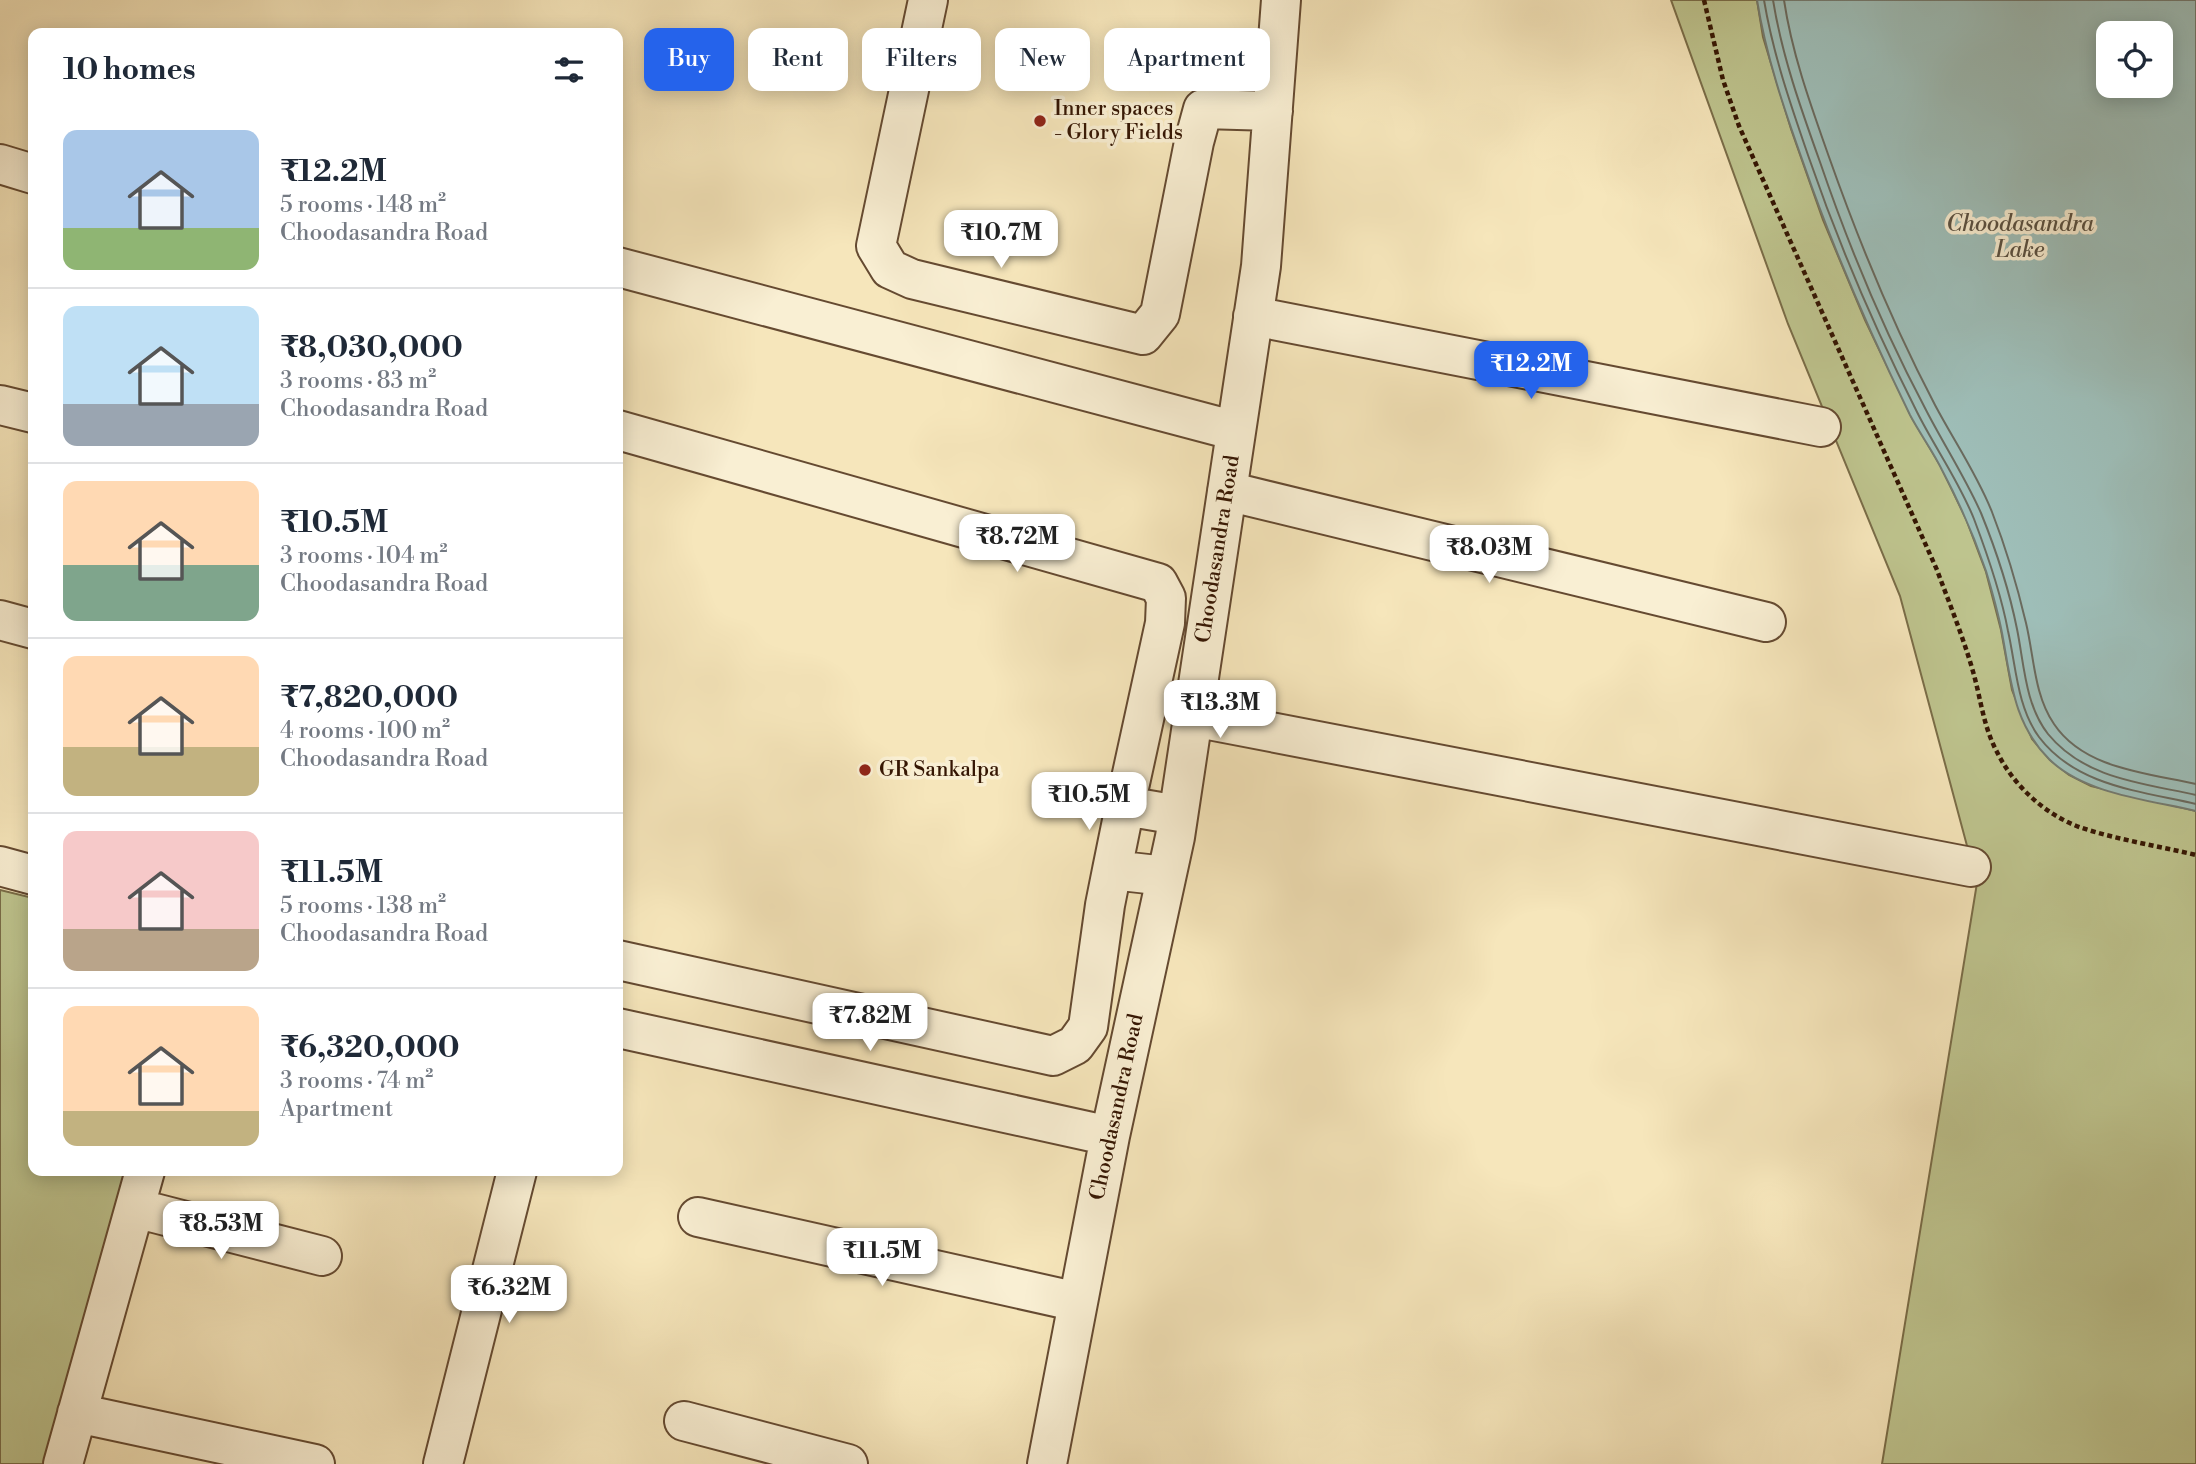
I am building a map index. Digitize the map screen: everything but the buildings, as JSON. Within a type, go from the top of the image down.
[{"type":"street","points":[[928,0],[876,246],[890,269],[912,279],[1143,335],[1160,314],[1203,109],[1273,111]]},
{"type":"street","name":"Choodasandra Road","points":[[1047,1464],[1110,1136],[1178,815],[1261,266],[1281,0]]},
{"type":"street","points":[[0,164],[28,172]]},
{"type":"street","points":[[623,268],[1236,431]]},
{"type":"street","points":[[1253,316],[1821,427]]},
{"type":"street","points":[[0,405],[28,411]]},
{"type":"street","points":[[623,431],[1158,583],[1166,598],[1167,609],[1105,905],[1088,1027],[1075,1045],[1053,1056],[623,961]]},
{"type":"street","points":[[1227,491],[1766,622]]},
{"type":"street","points":[[0,620],[28,628]]},
{"type":"street","points":[[1193,717],[1970,867]]},
{"type":"street","points":[[1125,806],[1178,815]]},
{"type":"street","points":[[0,866],[28,873]]},
{"type":"street","points":[[1112,870],[1167,876]]},
{"type":"street","points":[[623,1029],[1110,1136]]},
{"type":"street","points":[[62,1464],[144,1176]]},
{"type":"street","points":[[443,1464],[516,1176]]},
{"type":"street","points":[[135,1208],[322,1256]]},
{"type":"street","points":[[698,1217],[1078,1302]]},
{"type":"street","points":[[77,1413],[315,1464]]},
{"type":"street","points":[[684,1421],[848,1464]]},
{"type":"path","points":[[1704,0],[1723,80],[1739,126],[1937,570],[1960,630],[1996,751],[2011,776],[2031,797],[2054,815],[2081,827],[2196,855]]},
{"type":"green space","points":[[1671,0],[1757,0],[1763,37],[1823,220],[1865,320],[1912,418],[1941,467],[1966,519],[1986,572],[2001,630],[2012,690],[2032,739],[2050,760],[2069,775],[2091,786],[2196,811],[2196,1464],[1882,1464],[1977,883],[1900,596],[1788,324]]},
{"type":"green space","points":[[0,890],[28,897],[28,1176],[127,1176],[52,1464],[0,1464]]},
{"type":"water","name":"Choodasandra Lake","points":[[1757,0],[2196,0],[2196,811],[2118,794],[2080,780],[2049,759],[2028,731],[2015,700],[1999,617],[1988,579],[1966,519],[1935,456],[1910,415],[1866,322],[1815,194],[1770,62]]},
{"type":"place","name":"Inner spaces - Glory Fields","points":[[1040,121]]},
{"type":"place","name":"GR Sankalpa","points":[[865,770]]}]
